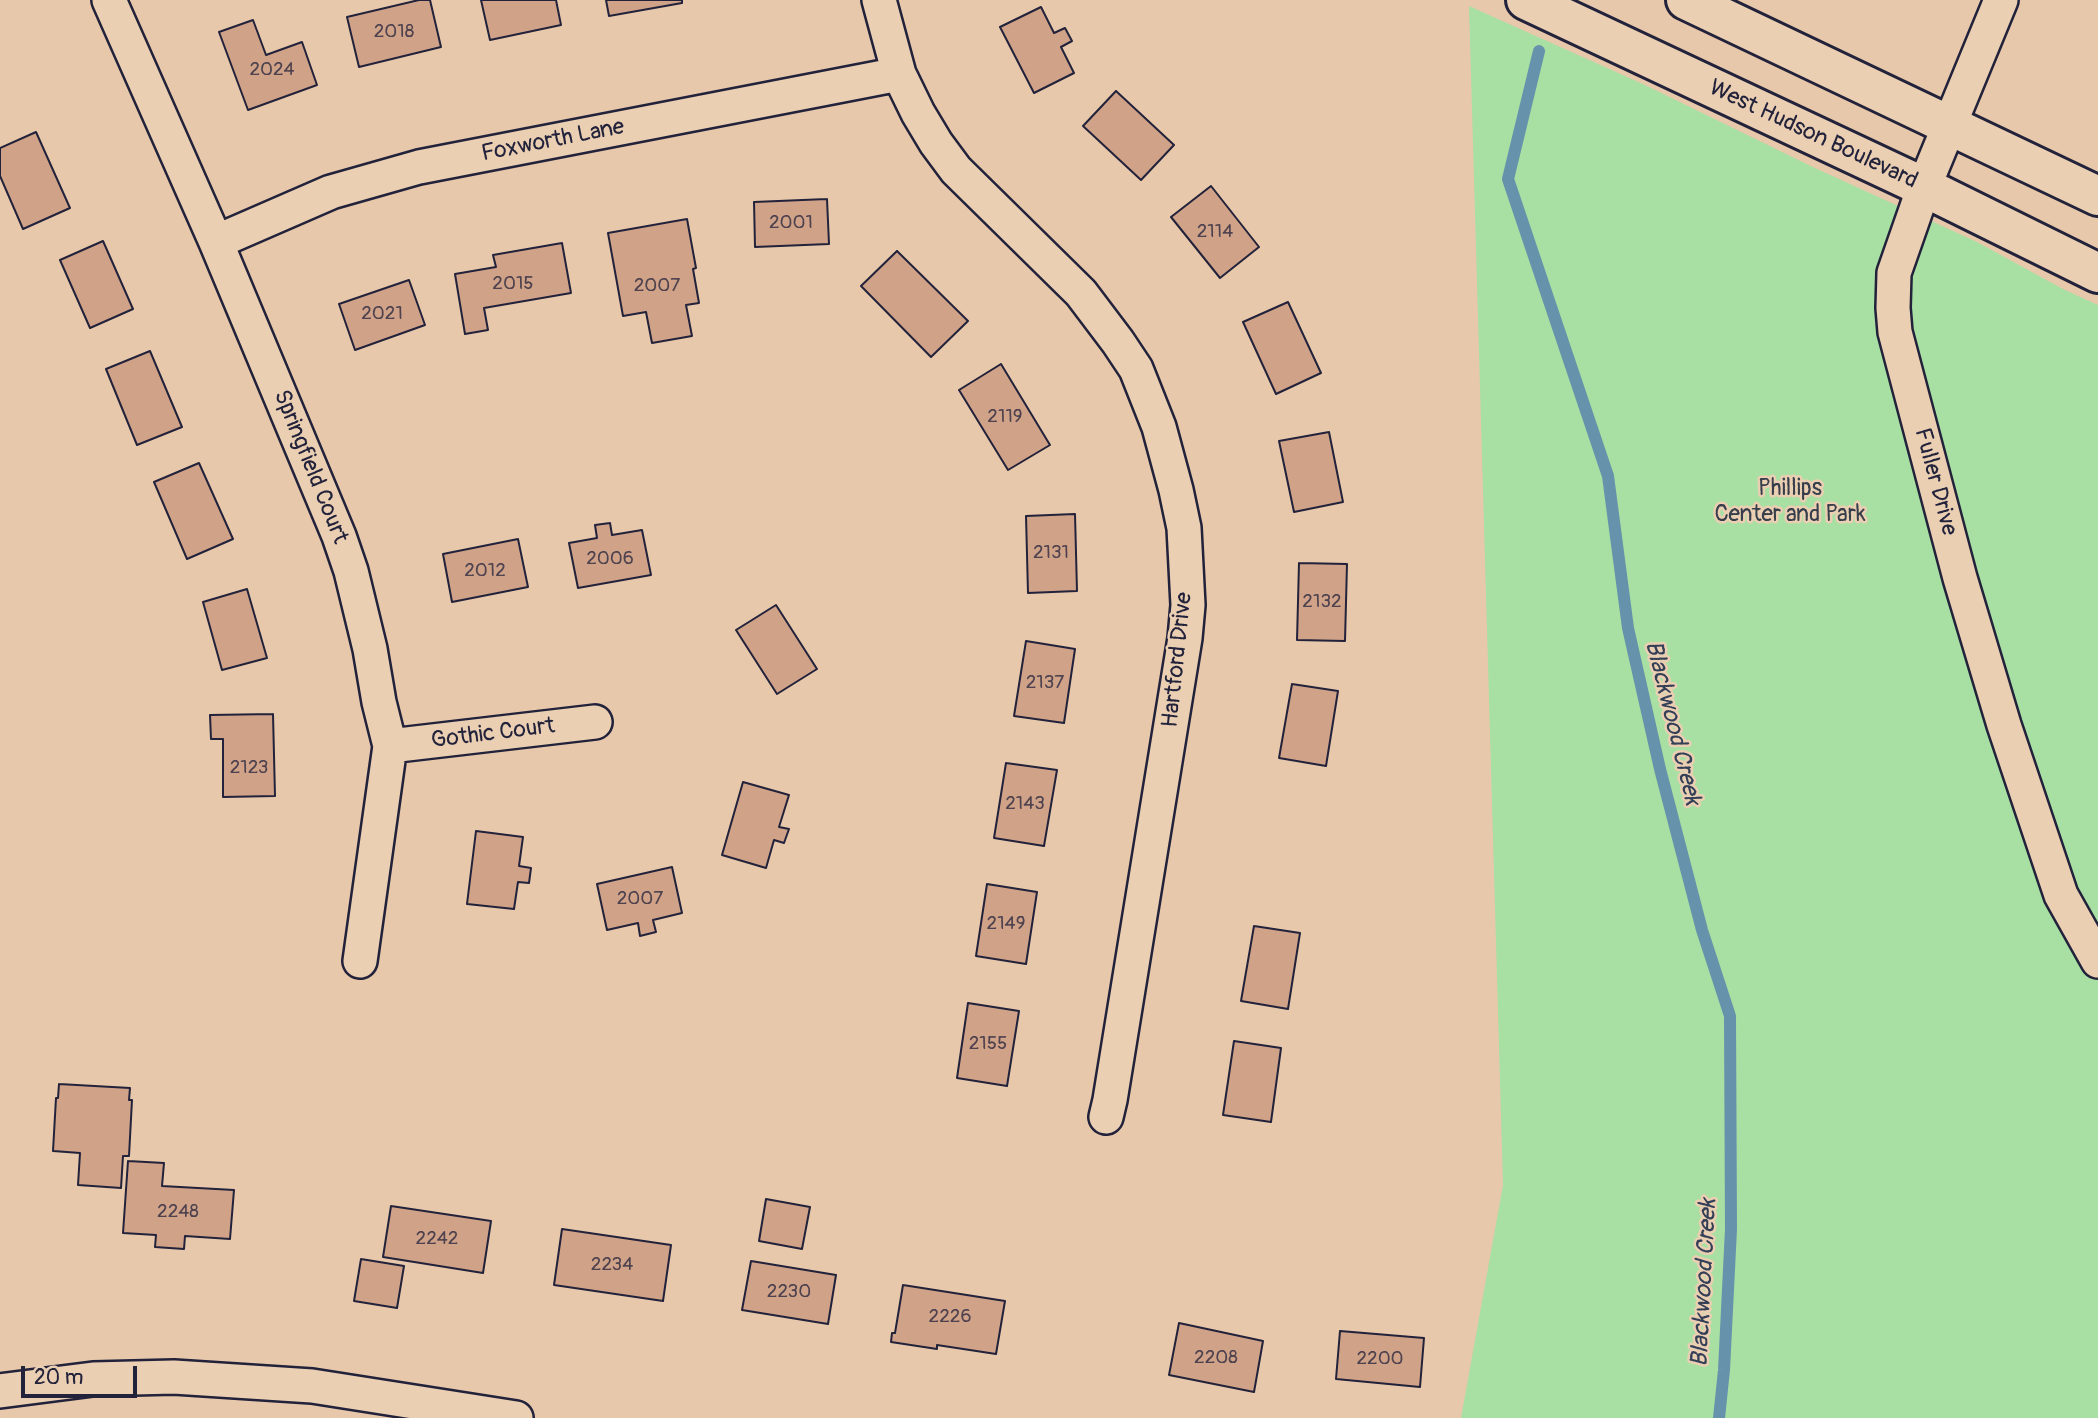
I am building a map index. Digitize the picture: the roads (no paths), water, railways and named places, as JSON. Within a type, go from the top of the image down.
[{"type":"main road","name":"West Hudson Boulevard","points":[[1527,0],[1923,187],[2098,274]]},
{"type":"main road","points":[[1686,0],[2098,196]]},
{"type":"street","name":"Springfield Court","points":[[109,0],[216,242],[334,524],[351,571],[390,746],[360,961]]},
{"type":"street","name":"Hartford Drive","points":[[879,0],[900,74],[918,114],[936,143],[956,170],[1081,293],[1136,369],[1159,427],[1184,528],[1188,605],[1185,638],[1106,1117]]},
{"type":"street","name":"Fuller Drive","points":[[2001,0],[1923,187],[1894,273],[1895,332],[1960,578],[2004,725],[2061,895],[2098,961]]},
{"type":"street","name":"Foxworth Lane","points":[[216,242],[331,192],[419,167],[900,74]]},
{"type":"street","name":"Gothic Court","points":[[390,746],[595,722]]},
{"type":"street","points":[[0,1391],[93,1379],[174,1377],[312,1386],[516,1418]]},
{"type":"waterway","name":"Blackwood Creek","points":[[1539,51],[1508,179],[1608,476],[1628,628],[1660,769],[1702,930],[1730,1016],[1731,1229],[1719,1418]]},
{"type":"park label","name":"Phillips Center and Park","points":[[1790,502]]}]
